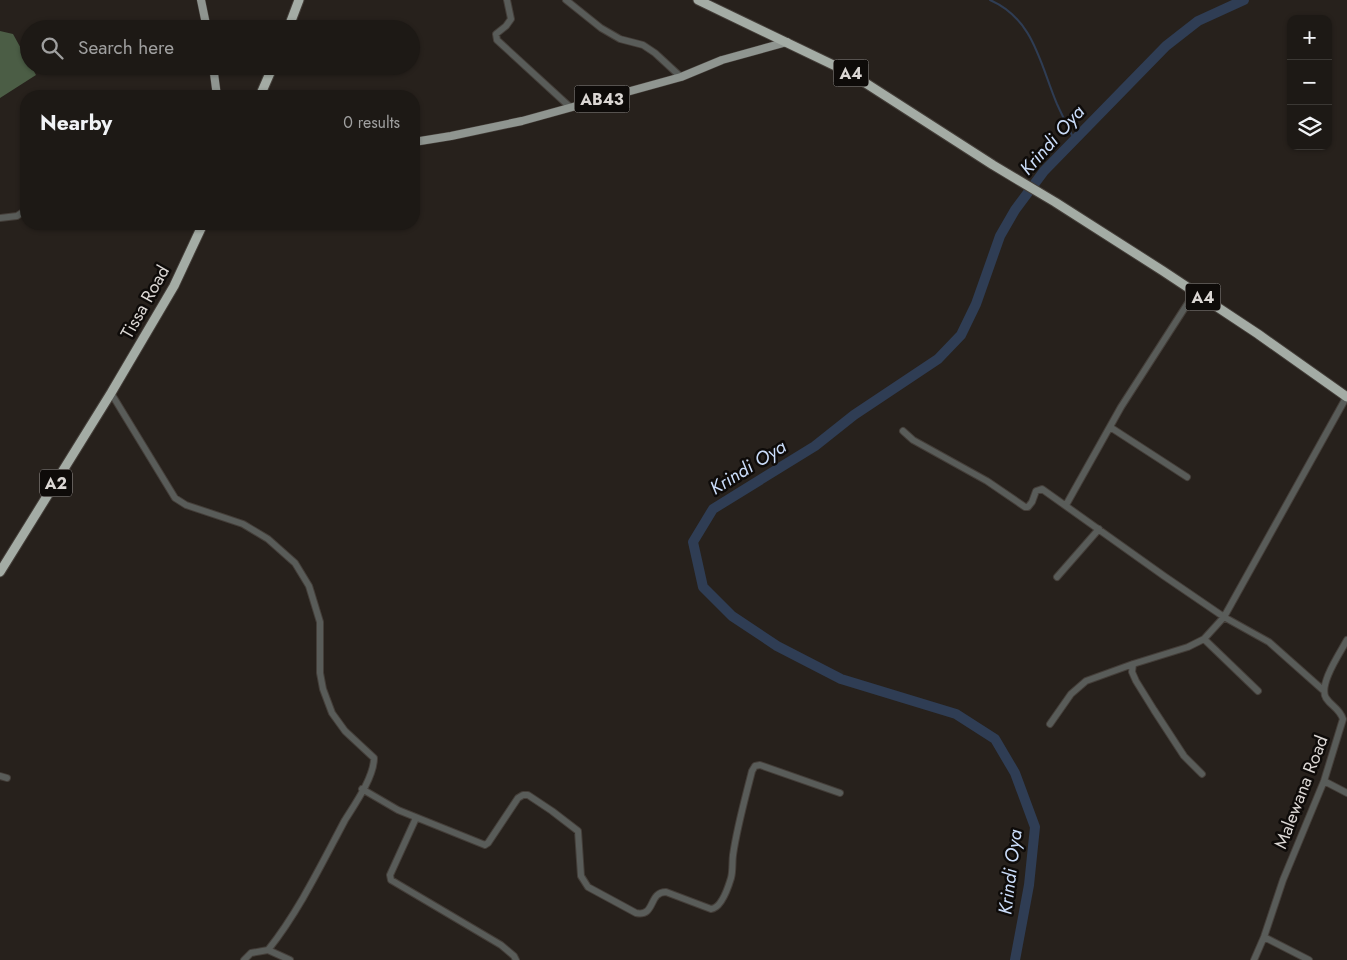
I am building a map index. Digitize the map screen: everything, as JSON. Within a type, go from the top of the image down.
[{"type":"highway","points":[[291,20],[299,0]]},
{"type":"highway","name":"A4","points":[[698,0],[850,73],[993,166],[1055,202],[1194,292],[1347,396]]},
{"type":"highway","points":[[263,90],[269,75]]},
{"type":"highway","name":"Tissa Road","points":[[111,393],[174,286],[199,230]]},
{"type":"highway","name":"A2","points":[[0,572],[111,393]]},
{"type":"main road","points":[[201,0],[205,20]]},
{"type":"main road","name":"AB43","points":[[420,141],[522,121],[681,77],[722,60],[787,42]]},
{"type":"main road","points":[[214,75],[216,90]]},
{"type":"street","points":[[507,0],[511,19],[496,34],[497,40],[570,107]]},
{"type":"street","points":[[570,1],[602,28],[620,39],[643,45],[655,53],[681,77]]},
{"type":"street","points":[[0,218],[20,214]]},
{"type":"street","points":[[1066,505],[1110,428],[1194,292]]},
{"type":"street","points":[[111,393],[175,498],[186,505],[242,524],[268,539],[295,563],[309,586],[320,622],[320,673],[322,689],[332,713],[345,731],[374,758],[374,766],[362,790],[294,915],[268,950]]},
{"type":"street","points":[[1050,724],[1071,694],[1086,681],[1188,647],[1204,639],[1224,617],[1347,396]]},
{"type":"street","points":[[1110,428],[1187,477]]},
{"type":"street","points":[[904,432],[913,440],[987,481],[1025,507],[1028,507],[1036,491],[1040,489],[1066,505],[1224,617],[1269,642],[1323,690],[1328,675],[1347,640]]},
{"type":"street","points":[[1057,577],[1099,529]]},
{"type":"street","points":[[1204,639],[1258,691]]},
{"type":"street","points":[[1133,664],[1132,672],[1136,681],[1154,710],[1184,756],[1202,774]]},
{"type":"street","name":"Malewana Road","points":[[1254,960],[1264,938],[1282,880],[1324,781],[1343,719],[1340,712],[1326,698],[1323,690]]},
{"type":"street","points":[[362,790],[398,810],[484,845],[488,843],[518,798],[528,796],[578,831],[581,876],[588,887],[643,914],[648,912],[656,895],[660,892],[666,892],[711,909],[719,905],[731,878],[733,855],[742,810],[755,766],[760,764],[840,793]]},
{"type":"street","points":[[1324,781],[1347,793]]},
{"type":"street","points":[[416,818],[390,875],[391,880],[501,945],[516,960]]},
{"type":"street","points":[[1264,938],[1309,960]]},
{"type":"street","points":[[244,960],[251,953],[268,950],[290,960]]},
{"type":"green space","points":[[0,31],[13,34],[20,47],[20,75],[36,75],[0,98]]},
{"type":"waterway","points":[[990,0],[1005,8],[1017,19],[1034,44],[1057,104],[1074,139]]},
{"type":"waterway","name":"Krindi Oya","points":[[1015,960],[1029,885],[1035,827],[1015,773],[995,739],[956,714],[841,679],[777,646],[732,616],[703,587],[693,542],[713,509],[815,446],[854,415],[938,359],[961,335],[976,304],[1000,236],[1015,210],[1044,171],[1166,46],[1198,21],[1244,0]]}]
